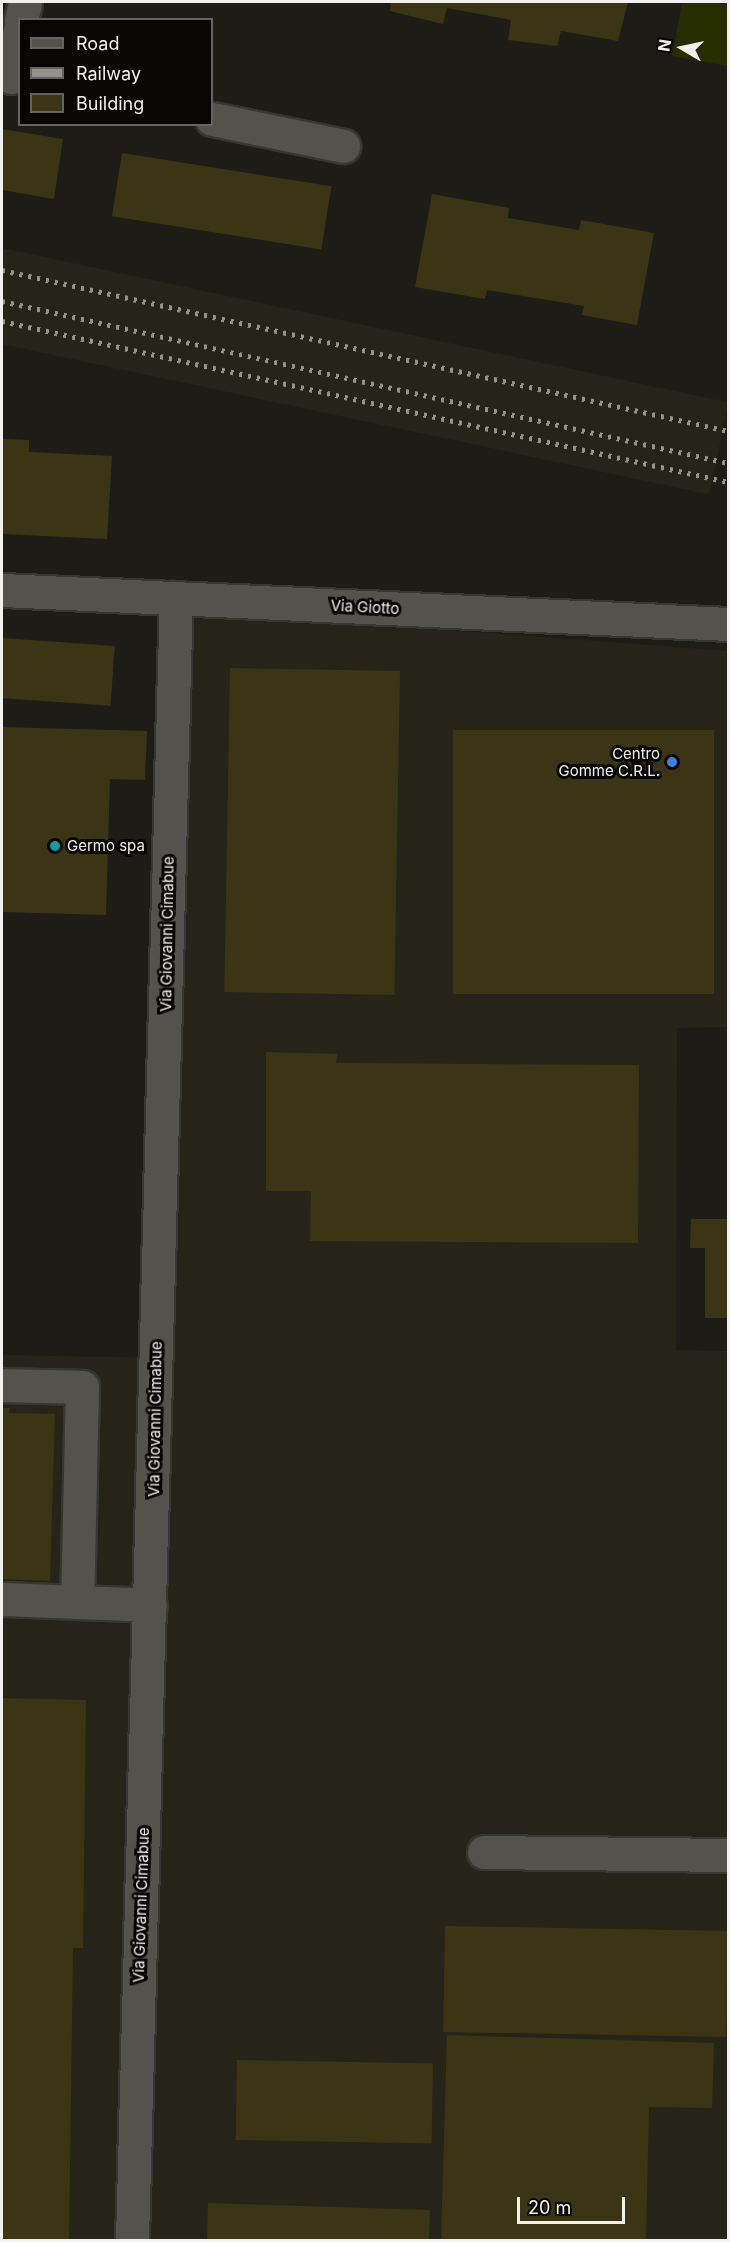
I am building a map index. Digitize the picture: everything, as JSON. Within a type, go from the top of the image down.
[{"type":"street","points":[[21,18],[25,2]]},
{"type":"street","points":[[10,77],[18,39]]},
{"type":"street","points":[[213,119],[343,146]]},
{"type":"street","name":"Via Giotto","points":[[2,590],[729,624]]},
{"type":"street","name":"Via Giovanni Cimabue","points":[[132,2241],[176,598]]},
{"type":"street","points":[[2,1385],[82,1387],[77,1601]]},
{"type":"street","points":[[2,1599],[150,1605]]},
{"type":"street","points":[[484,1852],[729,1855]]},
{"type":"shaded area","points":[[2,248],[728,402],[709,494],[2,344]]},
{"type":"shaded area","points":[[188,610],[728,651],[728,1027],[677,1028],[676,1350],[728,1351],[727,2240],[143,2240]]},
{"type":"shaded area","points":[[2,1355],[140,1357],[125,2240],[2,2240]]},
{"type":"green space","points":[[682,2],[728,2],[728,66],[672,56]]},
{"type":"building","points":[[391,2],[628,2],[618,41],[561,31],[557,46],[508,40],[511,20],[447,8],[443,24],[390,11]]},
{"type":"building","points":[[2,129],[63,139],[54,199],[2,190]]},
{"type":"building","points":[[122,153],[331,186],[321,249],[112,216]]},
{"type":"building","points":[[432,194],[509,208],[508,218],[579,230],[581,220],[654,233],[637,325],[582,315],[584,306],[487,290],[485,299],[415,287]]},
{"type":"building","points":[[2,439],[29,440],[29,452],[112,456],[107,539],[2,534]]},
{"type":"building","points":[[2,638],[115,646],[111,706],[2,698]]},
{"type":"building","points":[[230,668],[400,671],[394,995],[224,992]]},
{"type":"building","name":"Germo spa","points":[[2,727],[147,731],[145,780],[110,779],[106,915],[2,912]]},
{"type":"building","points":[[453,730],[714,730],[714,994],[453,994]]},
{"type":"building","points":[[266,1052],[337,1054],[336,1063],[639,1065],[638,1243],[310,1241],[311,1191],[266,1191]]},
{"type":"building","points":[[691,1219],[728,1219],[728,1318],[705,1318],[705,1248],[690,1248]]},
{"type":"building","points":[[2,1408],[10,1408],[9,1413],[55,1414],[50,1581],[2,1579]]},
{"type":"building","points":[[2,1698],[86,1700],[83,1948],[73,1948],[69,2240],[2,2240]]},
{"type":"building","points":[[445,1926],[728,1931],[726,2037],[443,2032]]},
{"type":"building","points":[[447,2035],[714,2043],[712,2108],[649,2107],[646,2240],[441,2240]]},
{"type":"building","points":[[237,2060],[433,2063],[432,2143],[236,2140]]},
{"type":"building","points":[[208,2203],[430,2210],[429,2240],[207,2240]]},
{"type":"railway","points":[[2,270],[728,431]]},
{"type":"railway","points":[[2,301],[728,463]]},
{"type":"railway","points":[[2,321],[728,482]]},
{"type":"place","name":"Centro Gomme C.R.L.","points":[[672,762]]},
{"type":"place","name":"Germo spa","points":[[55,846]]}]
